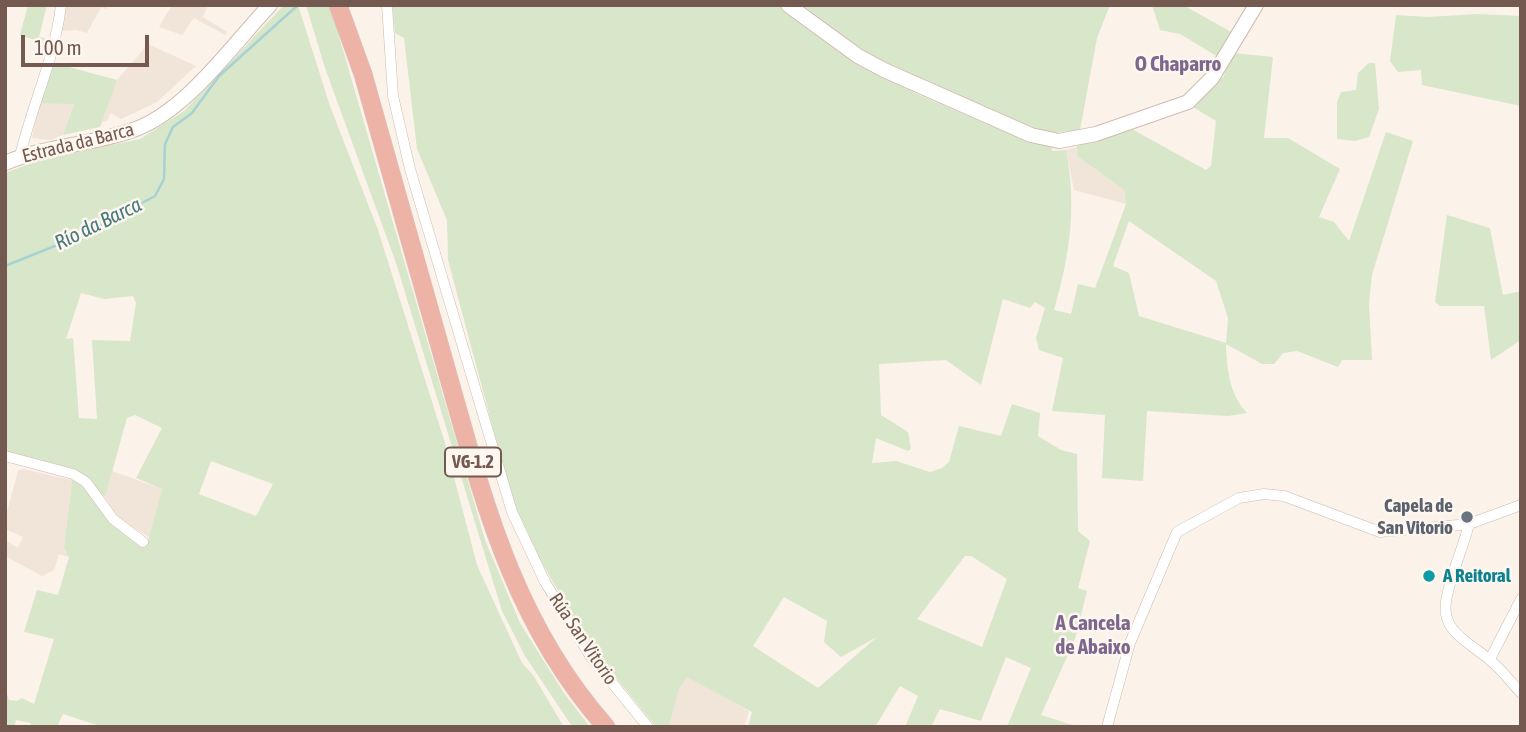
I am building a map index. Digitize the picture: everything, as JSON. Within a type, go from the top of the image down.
[{"type":"highway","name":"VG-1.2","points":[[338,5],[363,74],[496,539],[534,625],[564,674],[606,727]]},
{"type":"street","points":[[20,156],[31,112],[50,63],[61,5]]},
{"type":"street","name":"Estrada da Barca","points":[[5,163],[20,156],[123,133],[152,122],[191,90],[270,5]]},
{"type":"street","name":"Rúa San Vitorio","points":[[387,5],[393,96],[416,192],[512,512],[545,582],[590,657],[648,727]]},
{"type":"street","points":[[788,5],[858,56],[884,70],[1031,135],[1059,141],[1096,134],[1188,102],[1212,78],[1256,5]]},
{"type":"street","points":[[5,456],[73,474],[86,482],[113,519],[143,542]]},
{"type":"street","points":[[1107,727],[1130,642],[1177,532],[1239,498],[1264,494],[1284,496],[1380,532],[1469,524],[1521,505]]},
{"type":"street","points":[[1469,524],[1446,597],[1446,615],[1453,631],[1467,646],[1490,659],[1521,693]]},
{"type":"street","points":[[1490,659],[1521,599]]},
{"type":"shaded area","points":[[64,5],[108,5],[106,9],[101,7],[87,33],[76,30],[60,31]]},
{"type":"shaded area","points":[[172,5],[208,5],[203,17],[227,32],[225,35],[194,18],[182,35],[159,27]]},
{"type":"shaded area","points":[[148,44],[196,66],[157,102],[121,119],[111,113],[107,121],[101,122],[117,80]]},
{"type":"shaded area","points":[[39,103],[74,103],[63,135],[51,140],[32,138]]},
{"type":"shaded area","points":[[1077,147],[1077,156],[1124,190],[1126,204],[1074,190],[1066,150]]},
{"type":"shaded area","points":[[23,469],[72,480],[64,548],[69,557],[59,554],[54,570],[42,576],[5,556],[5,540],[18,548],[23,537],[5,529],[5,519],[18,471]]},
{"type":"shaded area","points":[[112,471],[162,489],[149,537],[119,519],[105,497]]},
{"type":"shaded area","points":[[687,676],[749,711],[744,727],[669,727],[679,689]]},
{"type":"green space","points":[[28,5],[47,5],[39,37],[53,40],[52,46],[20,35]]},
{"type":"green space","points":[[284,5],[298,5],[330,106],[378,230],[445,443],[477,565],[522,663],[533,675],[564,727],[103,727],[63,714],[57,727],[30,727],[31,723],[16,720],[14,727],[5,727],[5,688],[9,700],[17,701],[22,698],[34,704],[54,639],[24,632],[37,590],[58,595],[69,557],[64,548],[72,480],[91,495],[121,532],[147,544],[162,489],[136,478],[162,428],[135,415],[127,418],[105,497],[78,471],[5,452],[5,173],[37,161],[140,139],[184,111]],"holes":[[[81,293],[104,299],[133,296],[136,303],[130,341],[92,340],[97,419],[79,418],[73,338],[66,339]],[[211,461],[273,484],[256,516],[199,494]]]},
{"type":"green space","points":[[306,5],[330,5],[485,540],[520,623],[564,693],[590,727],[573,727],[569,722],[525,656],[502,611],[396,263],[325,68]]},
{"type":"green space","points":[[392,5],[779,5],[856,62],[915,93],[1031,143],[1051,146],[1052,151],[1066,150],[1071,191],[1070,230],[1054,310],[1071,314],[1078,284],[1095,288],[1126,204],[1124,190],[1077,156],[1077,144],[1130,128],[1206,170],[1211,166],[1216,121],[1193,107],[1218,77],[1223,78],[1233,53],[1273,57],[1264,138],[1288,138],[1340,169],[1319,217],[1334,222],[1349,241],[1386,132],[1413,141],[1372,275],[1369,303],[1372,360],[1342,360],[1338,367],[1297,351],[1283,353],[1274,364],[1262,364],[1226,344],[1228,372],[1233,389],[1247,413],[1228,416],[1147,411],[1143,481],[1102,478],[1105,415],[1052,411],[1063,358],[1039,350],[1036,338],[1045,308],[1035,302],[1030,308],[1003,299],[981,385],[946,360],[879,364],[881,415],[908,432],[911,449],[908,451],[876,438],[872,463],[896,461],[930,472],[942,468],[949,462],[959,426],[1001,436],[1012,404],[1040,413],[1038,436],[1061,450],[1077,454],[1078,531],[1090,541],[1078,588],[1087,591],[1075,639],[1041,715],[1079,727],[1007,727],[1031,668],[1006,657],[981,721],[940,709],[931,727],[905,727],[918,696],[900,686],[875,727],[748,727],[752,712],[687,677],[679,689],[669,727],[656,727],[591,647],[518,522],[448,260],[447,220],[417,149],[404,38],[395,33]],"holes":[[[1129,221],[1216,281],[1228,318],[1226,343],[1139,316],[1129,273],[1113,266]],[[965,556],[971,556],[1007,579],[982,647],[917,619]],[[784,597],[827,621],[824,642],[841,657],[877,637],[818,688],[753,646]]]},
{"type":"green space","points":[[797,5],[1110,5],[1097,38],[1080,130],[1051,133],[1009,119],[864,52]]},
{"type":"green space","points":[[1152,5],[1183,5],[1233,33],[1218,57],[1180,34],[1160,30]]},
{"type":"green space","points":[[1478,14],[1521,16],[1521,106],[1422,85],[1421,70],[1398,72],[1390,61],[1396,15],[1428,17]]},
{"type":"green space","points":[[54,63],[117,80],[100,127],[63,135],[74,104],[39,103]]},
{"type":"green space","points":[[1369,63],[1375,63],[1379,109],[1369,137],[1355,141],[1337,139],[1337,102],[1341,92],[1356,90],[1358,73]]},
{"type":"green space","points":[[1447,215],[1490,228],[1503,295],[1521,291],[1521,340],[1491,360],[1484,306],[1440,306],[1435,302]]},
{"type":"waterway","name":"Río da Barca","points":[[5,266],[82,235],[155,196],[164,179],[165,144],[173,127],[192,113],[219,76],[298,5]]},
{"type":"place","name":"Capela de San Vitorio","points":[[1467,517]]},
{"type":"place","name":"A Reitoral","points":[[1429,576]]},
{"type":"district","name":"O Chaparro","points":[[1178,64]]},
{"type":"district","name":"A Cancela de Abaixo","points":[[1093,635]]}]
